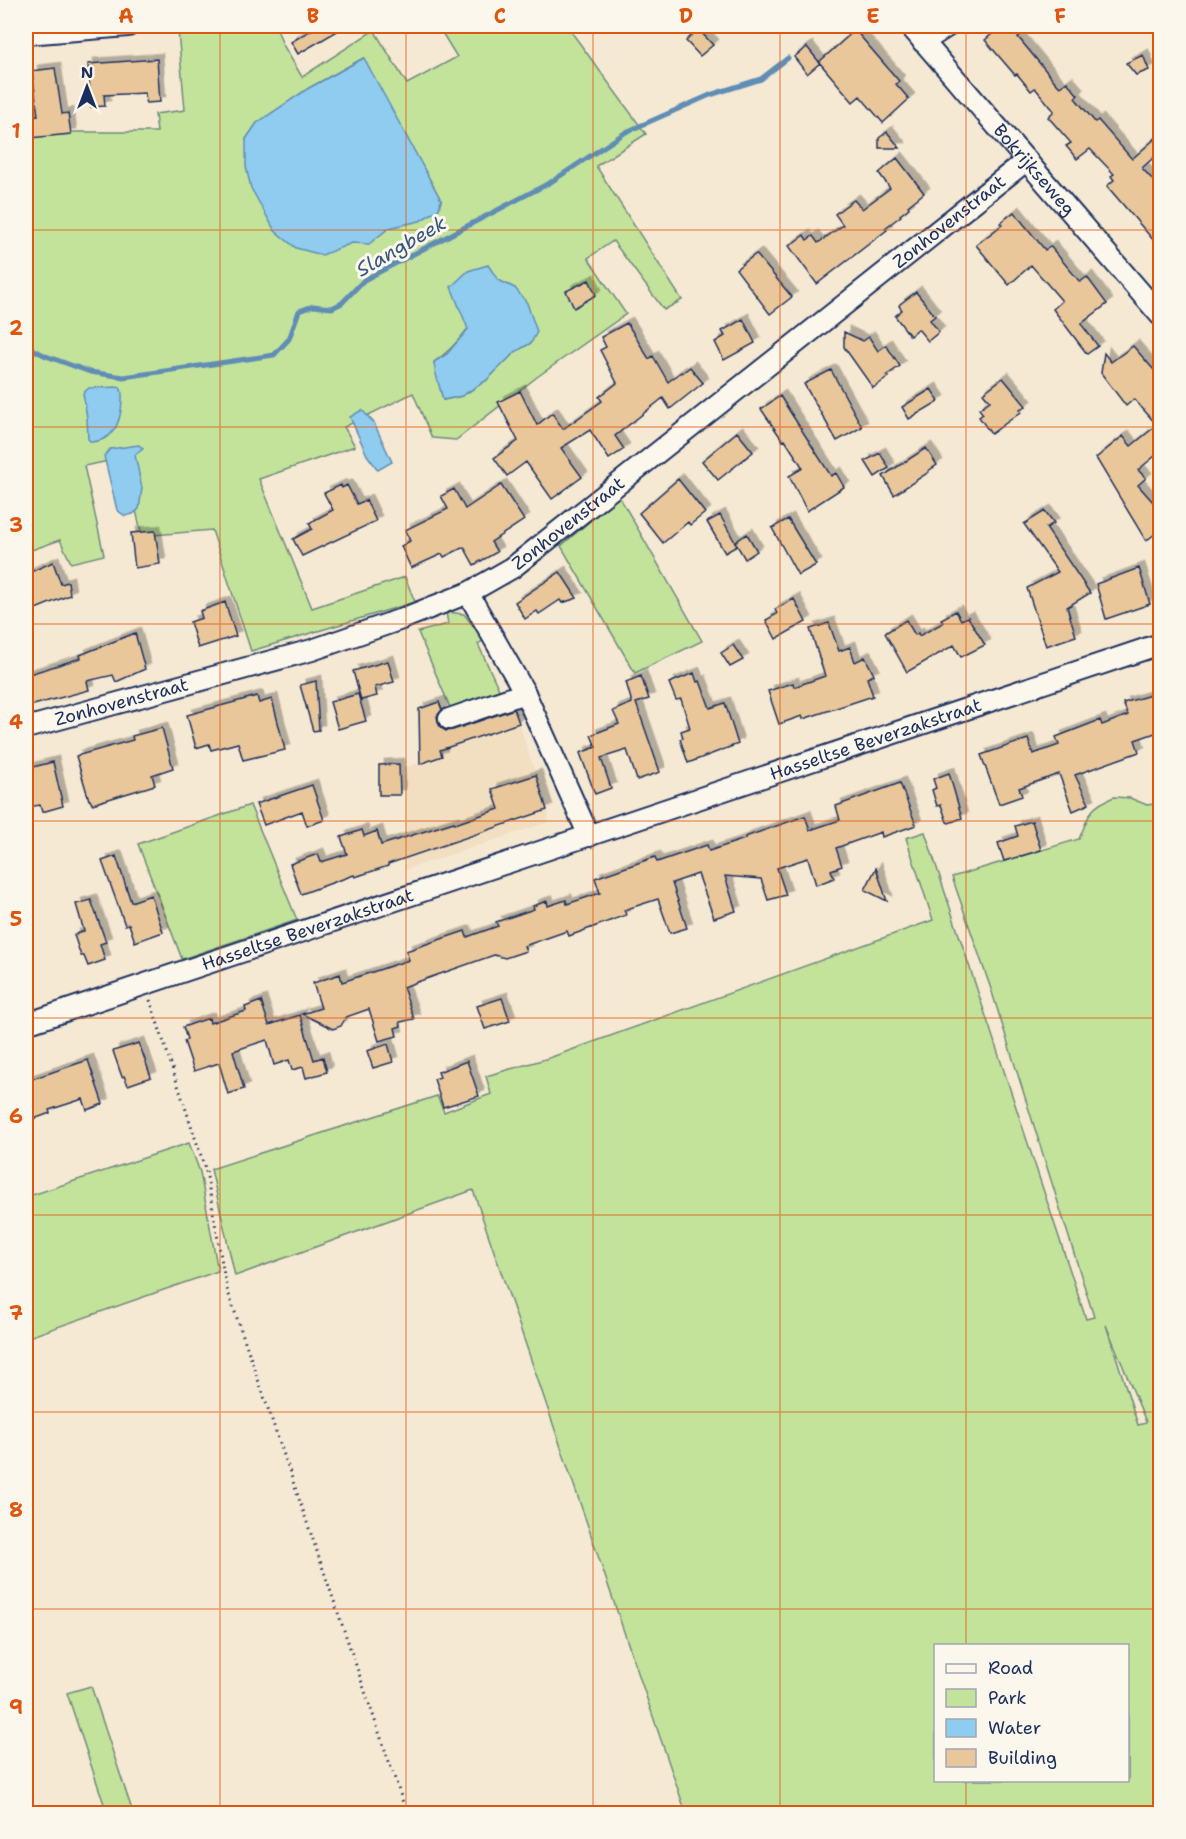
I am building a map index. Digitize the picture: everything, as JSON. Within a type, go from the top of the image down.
[{"type":"street","points":[[26,34],[128,26]]},
{"type":"street","name":"Bokrijkseweg","points":[[910,26],[1161,315]]},
{"type":"street","points":[[923,42],[948,26]]},
{"type":"street","name":"Zonhovenstraat","points":[[26,728],[312,650],[399,621],[468,593],[512,568],[1027,160]]},
{"type":"street","points":[[468,593],[525,693],[589,836]]},
{"type":"street","name":"Hasseltse Beverzakstraat","points":[[26,1024],[1161,644]]},
{"type":"street","points":[[449,719],[525,693]]},
{"type":"path","points":[[144,984],[206,1171],[226,1286],[407,1814]]},
{"type":"shaded area","points":[[513,705],[548,811],[549,822],[405,870],[405,767],[442,756],[440,750],[456,745],[449,726]]},
{"type":"green space","points":[[216,26],[276,26],[283,45],[302,77],[374,30],[407,84],[457,57],[438,26],[567,26],[646,134],[596,166],[682,300],[664,310],[613,241],[588,258],[626,314],[537,377],[456,440],[432,438],[413,393],[344,427],[355,446],[259,479],[312,608],[405,577],[415,602],[251,651],[212,530],[142,536],[124,458],[84,466],[104,555],[71,563],[60,540],[26,552],[26,46],[30,132],[157,132],[155,114],[185,110],[178,31]],"holes":[[[363,58],[441,200],[441,201],[246,139],[257,123],[309,88]],[[498,280],[515,288],[531,343],[515,352],[487,380],[462,396],[443,400],[434,362],[463,335]]]},
{"type":"green space","points":[[619,496],[702,641],[635,673],[561,546]]},
{"type":"green space","points":[[446,612],[464,614],[484,640],[478,644],[502,696],[452,712],[418,632],[448,624]]},
{"type":"green space","points":[[1114,797],[1130,798],[1147,805],[1160,803],[1160,1813],[686,1813],[473,1190],[235,1276],[211,1169],[437,1096],[444,1112],[491,1094],[486,1076],[549,1058],[933,920],[906,838],[925,832],[1086,1319],[1094,1317],[991,989],[952,877],[1079,839],[1088,818],[1099,805]],"holes":[[[1106,1325],[1146,1422],[1138,1425]]]},
{"type":"green space","points":[[250,805],[297,920],[182,959],[138,844]]},
{"type":"green space","points":[[189,1143],[200,1172],[218,1271],[26,1338],[26,1197]]},
{"type":"green space","points":[[91,1686],[133,1813],[107,1813],[67,1693]]},
{"type":"water","points":[[364,58],[441,200],[439,209],[420,221],[389,228],[369,244],[352,243],[322,255],[296,248],[275,231],[251,188],[246,167],[246,139],[257,123],[309,88]]},
{"type":"water","points":[[488,265],[498,280],[515,288],[527,303],[537,332],[531,343],[515,352],[487,380],[462,396],[443,400],[434,362],[447,354],[468,329],[451,287],[468,271]]},
{"type":"water","points":[[120,387],[122,391],[121,408],[115,429],[105,438],[91,442],[88,439],[83,393],[89,388]]},
{"type":"water","points":[[362,410],[374,423],[392,462],[378,470],[367,455],[350,417]]},
{"type":"water","points":[[139,445],[143,449],[135,455],[142,488],[139,509],[125,516],[117,510],[104,456],[110,449]]},
{"type":"building","points":[[318,26],[346,26],[298,54],[291,42]]},
{"type":"building","points":[[1001,26],[1032,26],[1018,37],[1060,87],[1067,82],[1078,95],[1075,98],[1095,122],[1098,120],[1132,159],[1158,136],[1161,139],[1161,151],[1142,168],[1161,189],[1161,249],[1107,186],[1114,180],[1111,176],[1114,174],[1090,149],[1077,159],[1066,146],[1071,143],[1048,117],[1054,111],[1035,88],[1031,91],[1017,74],[1015,75],[985,40]]},
{"type":"building","points":[[698,29],[713,45],[700,56],[686,41]]},
{"type":"building","points":[[855,30],[899,81],[896,84],[909,99],[883,123],[860,96],[853,102],[819,62]]},
{"type":"building","points":[[807,47],[820,63],[807,74],[794,57]]},
{"type":"building","points":[[1143,55],[1149,70],[1136,75],[1126,63]]},
{"type":"building","points":[[157,59],[160,102],[146,103],[145,93],[104,95],[105,106],[91,107],[88,64]]},
{"type":"building","points":[[55,68],[62,114],[68,113],[71,134],[30,138],[28,116],[38,115],[32,71]]},
{"type":"building","points":[[887,132],[900,148],[879,148],[879,138]]},
{"type":"building","points":[[897,158],[924,193],[885,228],[887,230],[817,284],[789,246],[804,235],[807,240],[813,236],[818,243],[843,225],[835,214],[844,207],[854,200],[862,209],[890,188],[879,173]]},
{"type":"building","points":[[1014,212],[1045,250],[1050,246],[1080,282],[1087,277],[1107,304],[1081,324],[1098,346],[1087,354],[1053,309],[1062,301],[1031,265],[1009,285],[976,245],[1002,225],[1000,223]]},
{"type":"building","points":[[756,254],[792,297],[770,314],[736,269]]},
{"type":"building","points":[[589,280],[596,295],[574,308],[566,291]]},
{"type":"building","points":[[916,292],[935,316],[930,320],[939,332],[928,341],[918,329],[910,336],[895,316],[902,310],[900,304]]},
{"type":"building","points":[[743,319],[755,343],[724,360],[715,342],[725,336],[722,331]]},
{"type":"building","points":[[627,323],[649,359],[653,356],[668,382],[690,367],[703,383],[670,409],[663,398],[615,436],[624,449],[609,459],[590,430],[561,448],[582,477],[552,499],[526,462],[507,476],[494,458],[518,441],[498,402],[520,391],[537,425],[552,413],[563,429],[602,401],[599,397],[617,383],[600,350],[606,347],[601,337]]},
{"type":"building","points":[[844,332],[863,341],[869,337],[878,351],[886,345],[900,366],[873,388],[844,347]]},
{"type":"building","points":[[1133,346],[1161,378],[1161,451],[1138,470],[1146,478],[1138,485],[1161,511],[1161,529],[1146,541],[1096,458],[1123,436],[1131,446],[1157,425],[1134,399],[1126,406],[1101,373],[1104,353],[1111,362]]},
{"type":"building","points":[[831,370],[862,427],[837,441],[804,384]]},
{"type":"building","points":[[1003,378],[1026,406],[991,434],[979,417],[983,414],[979,409],[990,401],[983,393]]},
{"type":"building","points":[[931,389],[939,401],[909,419],[902,407]]},
{"type":"building","points":[[780,396],[831,476],[836,473],[844,487],[807,511],[789,476],[803,468],[761,409]]},
{"type":"building","points":[[737,432],[753,452],[718,480],[702,461]]},
{"type":"building","points":[[926,448],[937,465],[894,495],[883,476]]},
{"type":"building","points":[[880,453],[889,468],[875,477],[865,461]]},
{"type":"building","points":[[678,479],[705,513],[690,525],[688,522],[663,543],[639,513]]},
{"type":"building","points":[[341,485],[342,488],[347,485],[357,504],[366,500],[376,521],[302,556],[293,539],[312,529],[309,523],[333,510],[324,493]]},
{"type":"building","points":[[501,485],[524,520],[491,542],[497,552],[474,565],[464,547],[444,557],[442,554],[411,568],[401,546],[410,541],[405,530],[448,509],[441,496],[454,489],[465,509]]},
{"type":"building","points":[[1045,511],[1054,523],[1046,528],[1090,593],[1067,607],[1076,636],[1046,646],[1027,588],[1058,572],[1024,524]]},
{"type":"building","points":[[720,515],[737,546],[725,553],[707,522]]},
{"type":"building","points":[[788,519],[816,565],[798,575],[772,528]]},
{"type":"building","points":[[155,531],[160,564],[135,568],[131,533]]},
{"type":"building","points":[[747,534],[757,551],[745,559],[735,542]]},
{"type":"building","points":[[53,562],[61,584],[68,582],[70,595],[26,613],[26,574]]},
{"type":"building","points":[[1139,568],[1150,604],[1106,619],[1096,584]]},
{"type":"building","points":[[560,572],[577,598],[562,603],[560,600],[539,614],[537,611],[525,619],[515,602]]},
{"type":"building","points":[[794,599],[806,622],[776,639],[766,620],[777,614],[775,609]]},
{"type":"building","points":[[225,602],[236,636],[198,648],[190,622],[202,618],[200,611]]},
{"type":"building","points":[[956,611],[961,620],[968,617],[985,645],[961,657],[954,645],[907,672],[885,633],[906,620],[915,635],[918,633],[919,636],[943,623],[941,619]]},
{"type":"building","points":[[829,623],[839,651],[850,647],[855,662],[865,657],[874,675],[867,678],[873,696],[803,719],[802,716],[779,724],[768,691],[793,683],[794,687],[825,676],[810,629]]},
{"type":"building","points":[[135,633],[145,669],[116,682],[113,675],[87,681],[89,690],[26,707],[26,675],[81,658],[80,655]]},
{"type":"building","points":[[733,645],[743,660],[730,667],[721,653]]},
{"type":"building","points":[[388,661],[394,682],[375,687],[377,696],[361,700],[353,671]]},
{"type":"building","points":[[694,673],[697,682],[700,681],[710,708],[725,703],[738,744],[688,763],[680,739],[683,738],[681,731],[690,728],[681,699],[676,700],[669,683]]},
{"type":"building","points":[[641,676],[649,699],[636,703],[660,772],[637,780],[627,750],[601,758],[611,788],[595,794],[580,753],[596,747],[591,735],[619,724],[613,711],[632,703],[626,682]]},
{"type":"building","points":[[316,681],[319,730],[313,731],[300,685]]},
{"type":"building","points":[[1161,692],[1161,731],[1135,740],[1139,752],[1075,775],[1089,804],[1073,811],[1059,774],[1019,788],[1022,796],[999,804],[981,755],[1028,739],[1033,754],[1059,745],[1056,737],[1100,720],[1102,725],[1128,715],[1123,703]]},
{"type":"building","points":[[358,694],[366,721],[338,729],[330,702]]},
{"type":"building","points":[[257,696],[259,703],[272,699],[285,750],[243,760],[238,743],[211,750],[209,744],[196,748],[187,715]]},
{"type":"building","points":[[439,702],[442,710],[437,716],[438,722],[446,731],[514,709],[519,723],[440,750],[442,756],[420,764],[419,709]]},
{"type":"building","points":[[162,728],[173,768],[152,775],[155,785],[92,804],[76,756],[133,740],[132,736]]},
{"type":"building","points":[[53,762],[63,806],[42,812],[40,805],[28,807],[26,774],[31,773],[29,768]]},
{"type":"building","points":[[399,764],[400,795],[379,795],[379,765]]},
{"type":"building","points":[[949,773],[962,818],[949,823],[941,805],[937,806],[932,790],[936,788],[933,779]]},
{"type":"building","points":[[536,775],[547,810],[301,894],[290,864],[318,854],[321,862],[347,854],[341,837],[362,830],[364,836],[377,831],[381,845],[454,822],[455,824],[499,809],[492,789]]},
{"type":"building","points":[[900,783],[916,825],[882,837],[881,832],[836,848],[842,866],[831,870],[834,878],[816,885],[808,858],[777,868],[786,895],[768,900],[761,879],[725,876],[736,911],[714,918],[698,874],[672,883],[687,928],[670,933],[658,899],[624,910],[626,915],[569,936],[567,931],[524,946],[526,951],[505,958],[494,955],[403,987],[414,1019],[400,1022],[401,1026],[395,1028],[397,1036],[379,1041],[369,1009],[346,1017],[341,1026],[333,1029],[302,1014],[321,1008],[313,983],[340,974],[342,982],[409,960],[406,951],[465,931],[467,937],[498,926],[496,922],[534,909],[533,906],[547,901],[548,906],[566,900],[567,904],[600,893],[595,878],[655,857],[657,862],[707,845],[709,851],[805,816],[810,830],[840,820],[836,806]]},
{"type":"building","points":[[312,785],[324,820],[307,826],[302,811],[264,825],[256,804]]},
{"type":"building","points":[[1032,821],[1041,850],[1004,861],[998,843],[1018,836],[1015,826]]},
{"type":"building","points":[[116,856],[131,902],[151,895],[163,932],[135,942],[129,924],[125,925],[102,861]]},
{"type":"building","points":[[876,868],[887,901],[865,890]]},
{"type":"building","points":[[91,900],[106,942],[100,944],[105,960],[88,966],[84,956],[81,956],[74,935],[84,931],[76,904]]},
{"type":"building","points":[[502,998],[510,1021],[485,1029],[477,1006]]},
{"type":"building","points":[[261,1001],[269,1025],[300,1015],[314,1060],[323,1057],[327,1072],[306,1078],[303,1067],[292,1070],[289,1060],[274,1065],[267,1040],[233,1051],[244,1089],[228,1094],[219,1063],[194,1071],[184,1041],[187,1039],[183,1027],[209,1018],[210,1023],[246,1011],[245,1007]]},
{"type":"building","points":[[139,1043],[151,1077],[128,1085],[124,1076],[122,1077],[113,1051]]},
{"type":"building","points":[[388,1044],[393,1062],[373,1068],[367,1051]]},
{"type":"building","points":[[88,1060],[103,1104],[87,1110],[83,1099],[49,1110],[50,1113],[26,1122],[26,1081]]},
{"type":"building","points":[[467,1061],[479,1096],[443,1107],[434,1079],[440,1077],[438,1072]]},
{"type":"waterway","name":"Slangbeek","points":[[26,346],[90,372],[124,377],[274,355],[289,339],[299,311],[313,306],[332,308],[342,303],[364,280],[551,182],[626,132],[710,95],[761,79],[788,58]]}]
